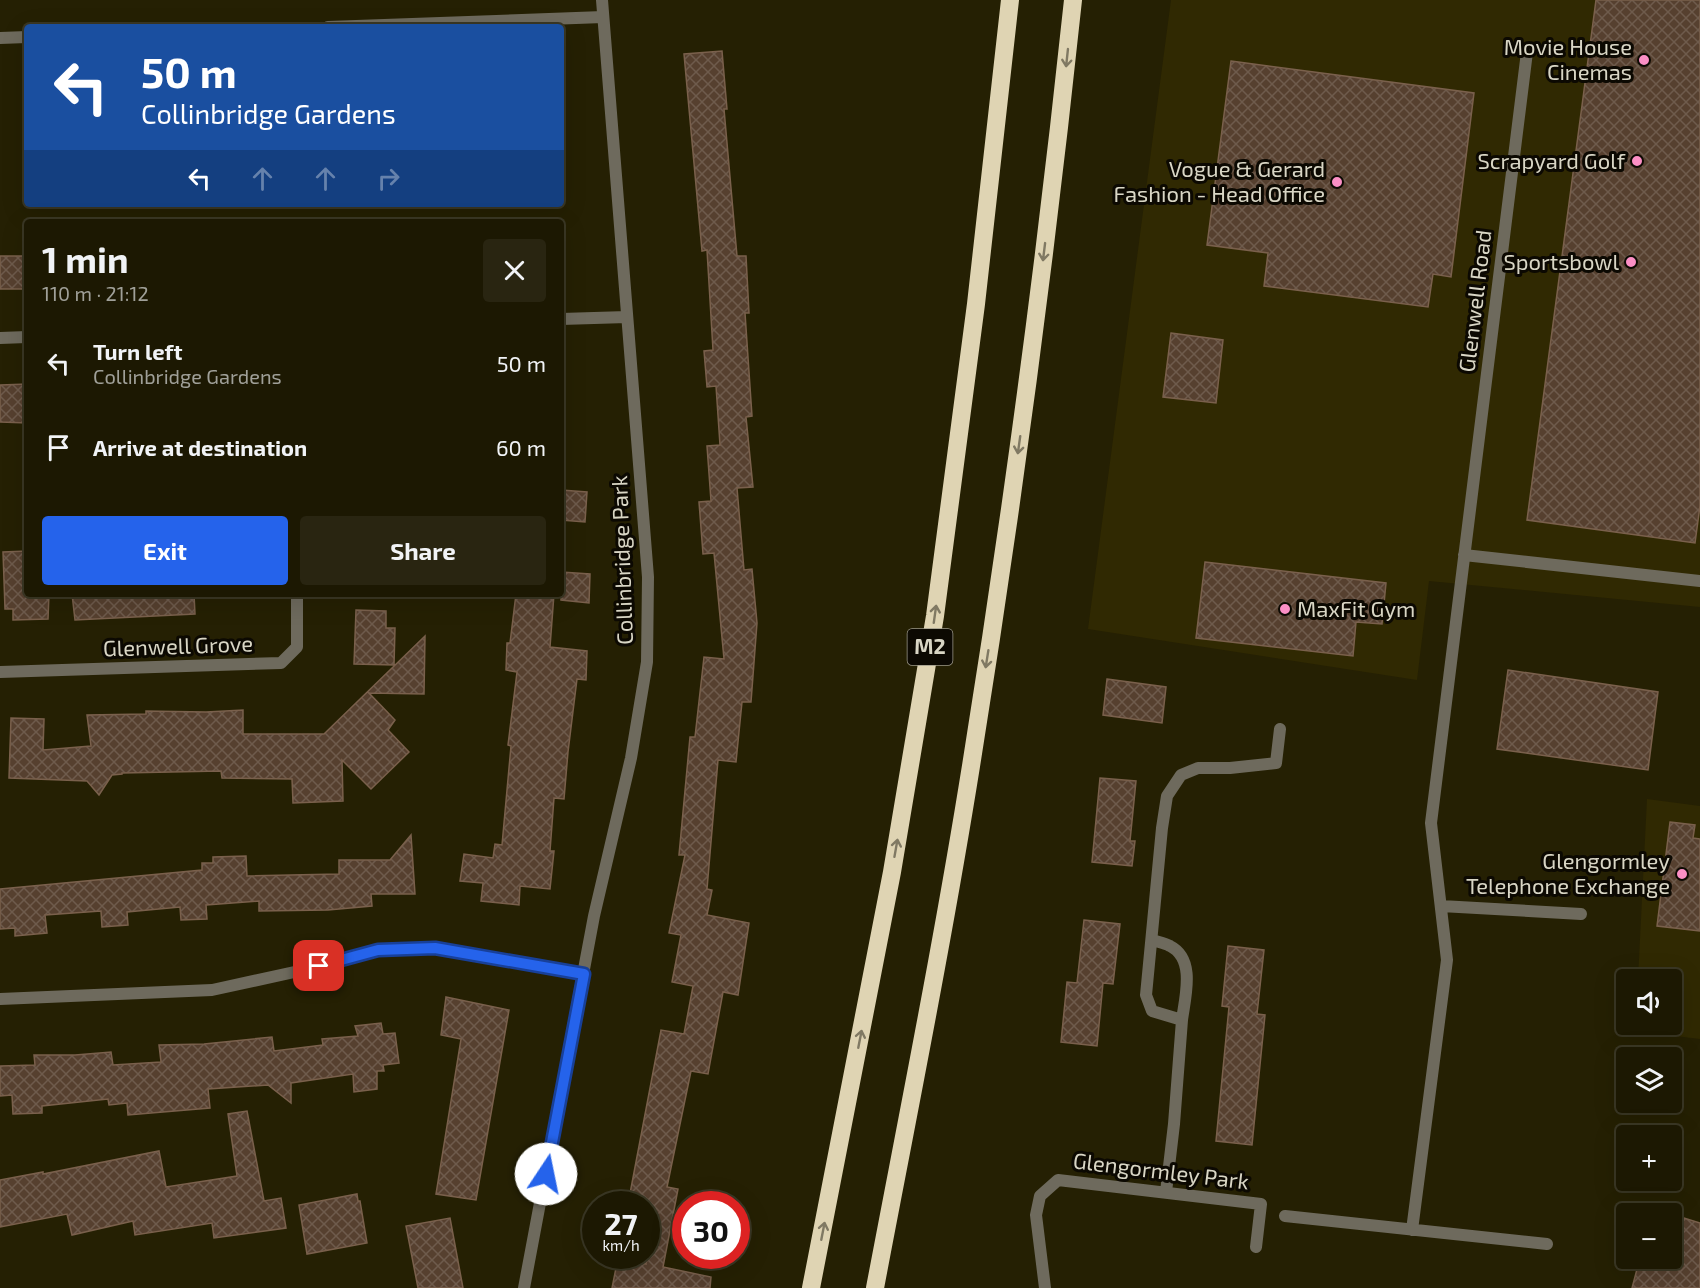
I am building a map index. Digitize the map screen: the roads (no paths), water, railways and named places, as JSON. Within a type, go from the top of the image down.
[{"type":"highway","name":"M2","points":[[811,1288],[892,872],[935,616],[976,304],[1010,0]]},
{"type":"highway","name":"M2","points":[[875,1288],[973,756],[1020,440],[1059,138],[1073,0]]},
{"type":"street","name":"Collinbridge Park","points":[[524,1288],[594,916],[631,758],[647,662],[648,577],[602,0]]},
{"type":"street","points":[[410,24],[603,17]]},
{"type":"street","points":[[0,38],[24,37]]},
{"type":"street","name":"Glenwell Road","points":[[1412,1230],[1448,960],[1431,823],[1527,52]]},
{"type":"street","points":[[564,319],[627,318]]},
{"type":"street","points":[[0,338],[24,337]]},
{"type":"street","points":[[1464,555],[1700,581]]},
{"type":"street","name":"Glenwell Grove","points":[[0,672],[281,663],[297,647],[297,597]]},
{"type":"street","points":[[1182,1020],[1152,1011],[1146,995],[1167,796],[1181,775],[1198,768],[1230,768],[1276,763],[1280,729]]},
{"type":"street","points":[[1441,906],[1581,914]]},
{"type":"street","points":[[1152,940],[1171,946],[1183,957],[1187,978],[1166,1192]]},
{"type":"street","points":[[0,999],[212,990],[299,971],[378,950],[435,948],[584,974]]},
{"type":"street","name":"Glengormley Park","points":[[1044,1288],[1036,1215],[1040,1197],[1058,1180],[1261,1204],[1256,1247]]},
{"type":"street","points":[[1285,1216],[1547,1244]]},
{"type":"place","name":"Movie House Cinemas","points":[[1644,60]]},
{"type":"place","name":"Scrapyard Golf","points":[[1637,161]]},
{"type":"place","name":"Vogue & Gerard Fashion - Head Office","points":[[1337,182]]},
{"type":"place","name":"Sportsbowl","points":[[1631,262]]},
{"type":"place","name":"MaxFit Gym","points":[[1285,609]]},
{"type":"place","name":"Glengormley Telephone Exchange","points":[[1682,874]]}]
